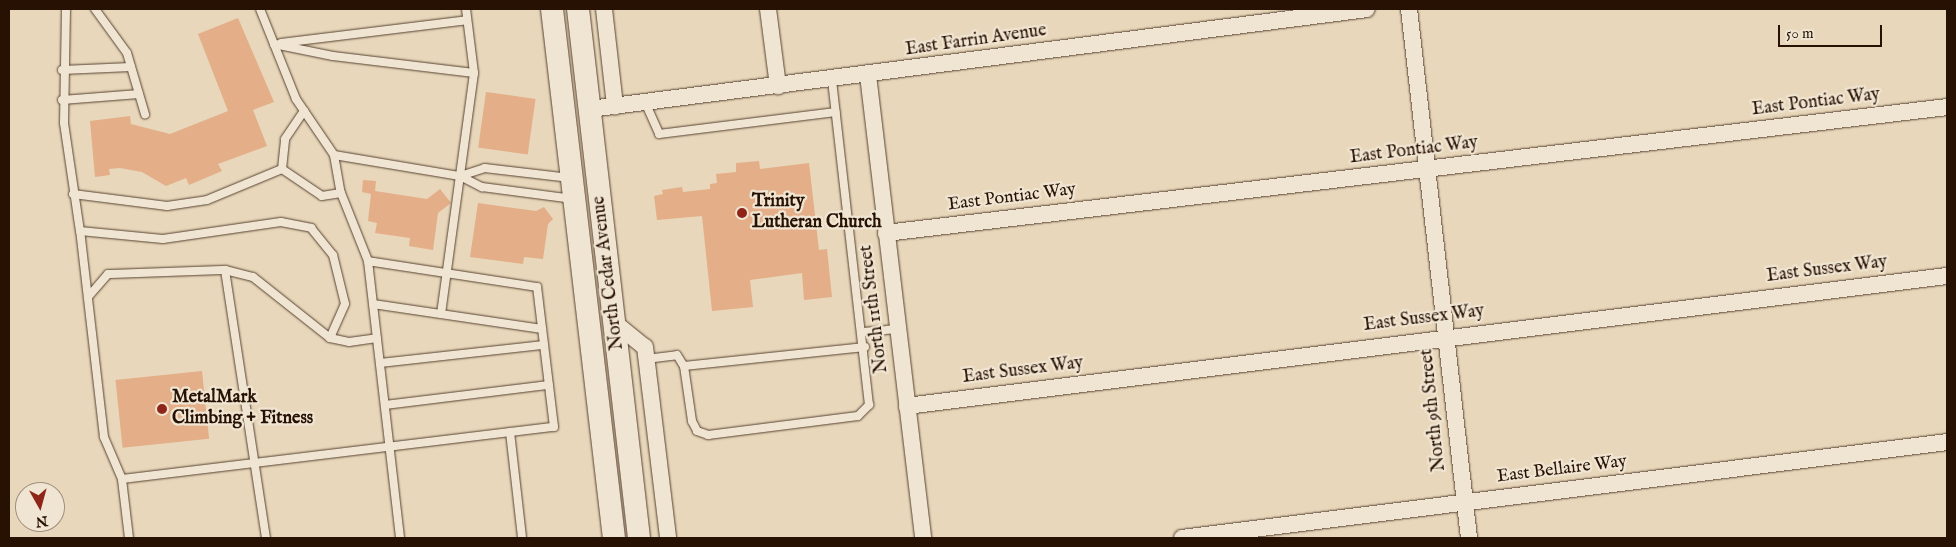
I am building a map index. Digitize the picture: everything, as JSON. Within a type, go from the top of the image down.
[{"type":"main road","name":"North Cedar Avenue","points":[[552,9],[614,538]]},
{"type":"main road","points":[[565,9],[577,98],[590,109]]},
{"type":"main road","name":"North Cedar Avenue","points":[[578,9],[639,538]]},
{"type":"main road","points":[[573,189],[582,186],[587,199],[600,308],[614,323]]},
{"type":"street","points":[[604,9],[616,106]]},
{"type":"street","points":[[768,9],[778,86]]},
{"type":"street","name":"East Farrin Avenue","points":[[590,109],[832,80],[1367,9]]},
{"type":"street","name":"North 9th Street","points":[[1410,9],[1469,538]]},
{"type":"street","name":"North 11th Street","points":[[868,75],[923,538]]},
{"type":"street","name":"East Pontiac Way","points":[[886,233],[1947,107]]},
{"type":"street","name":"East Sussex Way","points":[[907,406],[1447,336],[1947,276]]},
{"type":"street","points":[[614,323],[645,353],[668,538]]},
{"type":"street","name":"East Bellaire Way","points":[[1182,538],[1947,442]]},
{"type":"lane","points":[[66,9],[62,100],[73,194],[80,231],[104,437],[122,479],[129,538]]},
{"type":"lane","points":[[95,9],[127,53],[145,114]]},
{"type":"lane","points":[[260,9],[304,111],[334,155],[341,193],[368,261],[400,538]]},
{"type":"lane","points":[[441,314],[474,73],[466,9]]},
{"type":"lane","points":[[274,44],[467,20]]},
{"type":"lane","points":[[274,44],[333,56],[474,73]]},
{"type":"lane","points":[[62,70],[131,67]]},
{"type":"lane","points":[[645,353],[677,355],[684,366],[692,421],[696,431],[708,435],[858,416],[869,405],[865,347],[832,80]]},
{"type":"lane","points":[[62,100],[139,94]]},
{"type":"lane","points":[[645,102],[659,134],[836,112]]},
{"type":"lane","points":[[282,169],[285,139],[304,111]]},
{"type":"lane","points":[[334,155],[460,176],[482,188],[573,189]]},
{"type":"lane","points":[[460,176],[485,168],[573,189]]},
{"type":"lane","points":[[73,194],[167,206],[207,200],[282,169]]},
{"type":"lane","points":[[282,169],[322,196],[341,193]]},
{"type":"lane","points":[[80,231],[163,239],[281,222],[311,228],[333,255],[346,304],[330,338]]},
{"type":"lane","points":[[122,479],[554,427],[537,287],[368,261]]},
{"type":"lane","points":[[88,298],[108,274],[225,270],[253,277],[330,338],[349,342],[377,338]]},
{"type":"lane","points":[[225,270],[257,463],[266,538]]},
{"type":"lane","points":[[373,304],[542,329]]},
{"type":"lane","points":[[863,332],[898,328]]},
{"type":"lane","points":[[380,363],[544,345]]},
{"type":"lane","points":[[684,366],[865,347]]},
{"type":"lane","points":[[384,405],[549,385]]},
{"type":"lane","points":[[510,432],[522,538]]},
{"type":"building","points":[[238,18],[274,102],[253,110],[267,146],[218,164],[222,171],[189,185],[186,178],[166,186],[142,172],[120,168],[109,169],[110,175],[95,177],[90,121],[130,116],[131,124],[170,134],[228,111],[198,34]]},
{"type":"building","points":[[486,92],[536,99],[528,154],[478,147]]},
{"type":"building","points":[[759,161],[760,169],[809,163],[819,250],[827,249],[832,297],[804,300],[802,273],[750,280],[753,307],[712,311],[702,216],[657,220],[654,196],[663,194],[662,190],[682,187],[683,192],[710,189],[710,184],[717,183],[716,174],[736,172],[736,163]]},
{"type":"building","points":[[363,180],[376,181],[375,191],[427,199],[440,189],[451,203],[438,213],[433,250],[409,246],[410,238],[375,233],[377,223],[368,221],[371,194],[362,192]]},
{"type":"building","points":[[478,203],[536,211],[544,207],[553,219],[548,224],[543,259],[524,257],[523,264],[470,257]]},
{"type":"building","name":"MetalMark Climbing + Fitness","points":[[202,371],[209,439],[123,448],[115,380]]},
{"type":"place","name":"Trinity Lutheran Church","points":[[742,213]]},
{"type":"place","name":"MetalMark Climbing + Fitness","points":[[162,409]]}]
